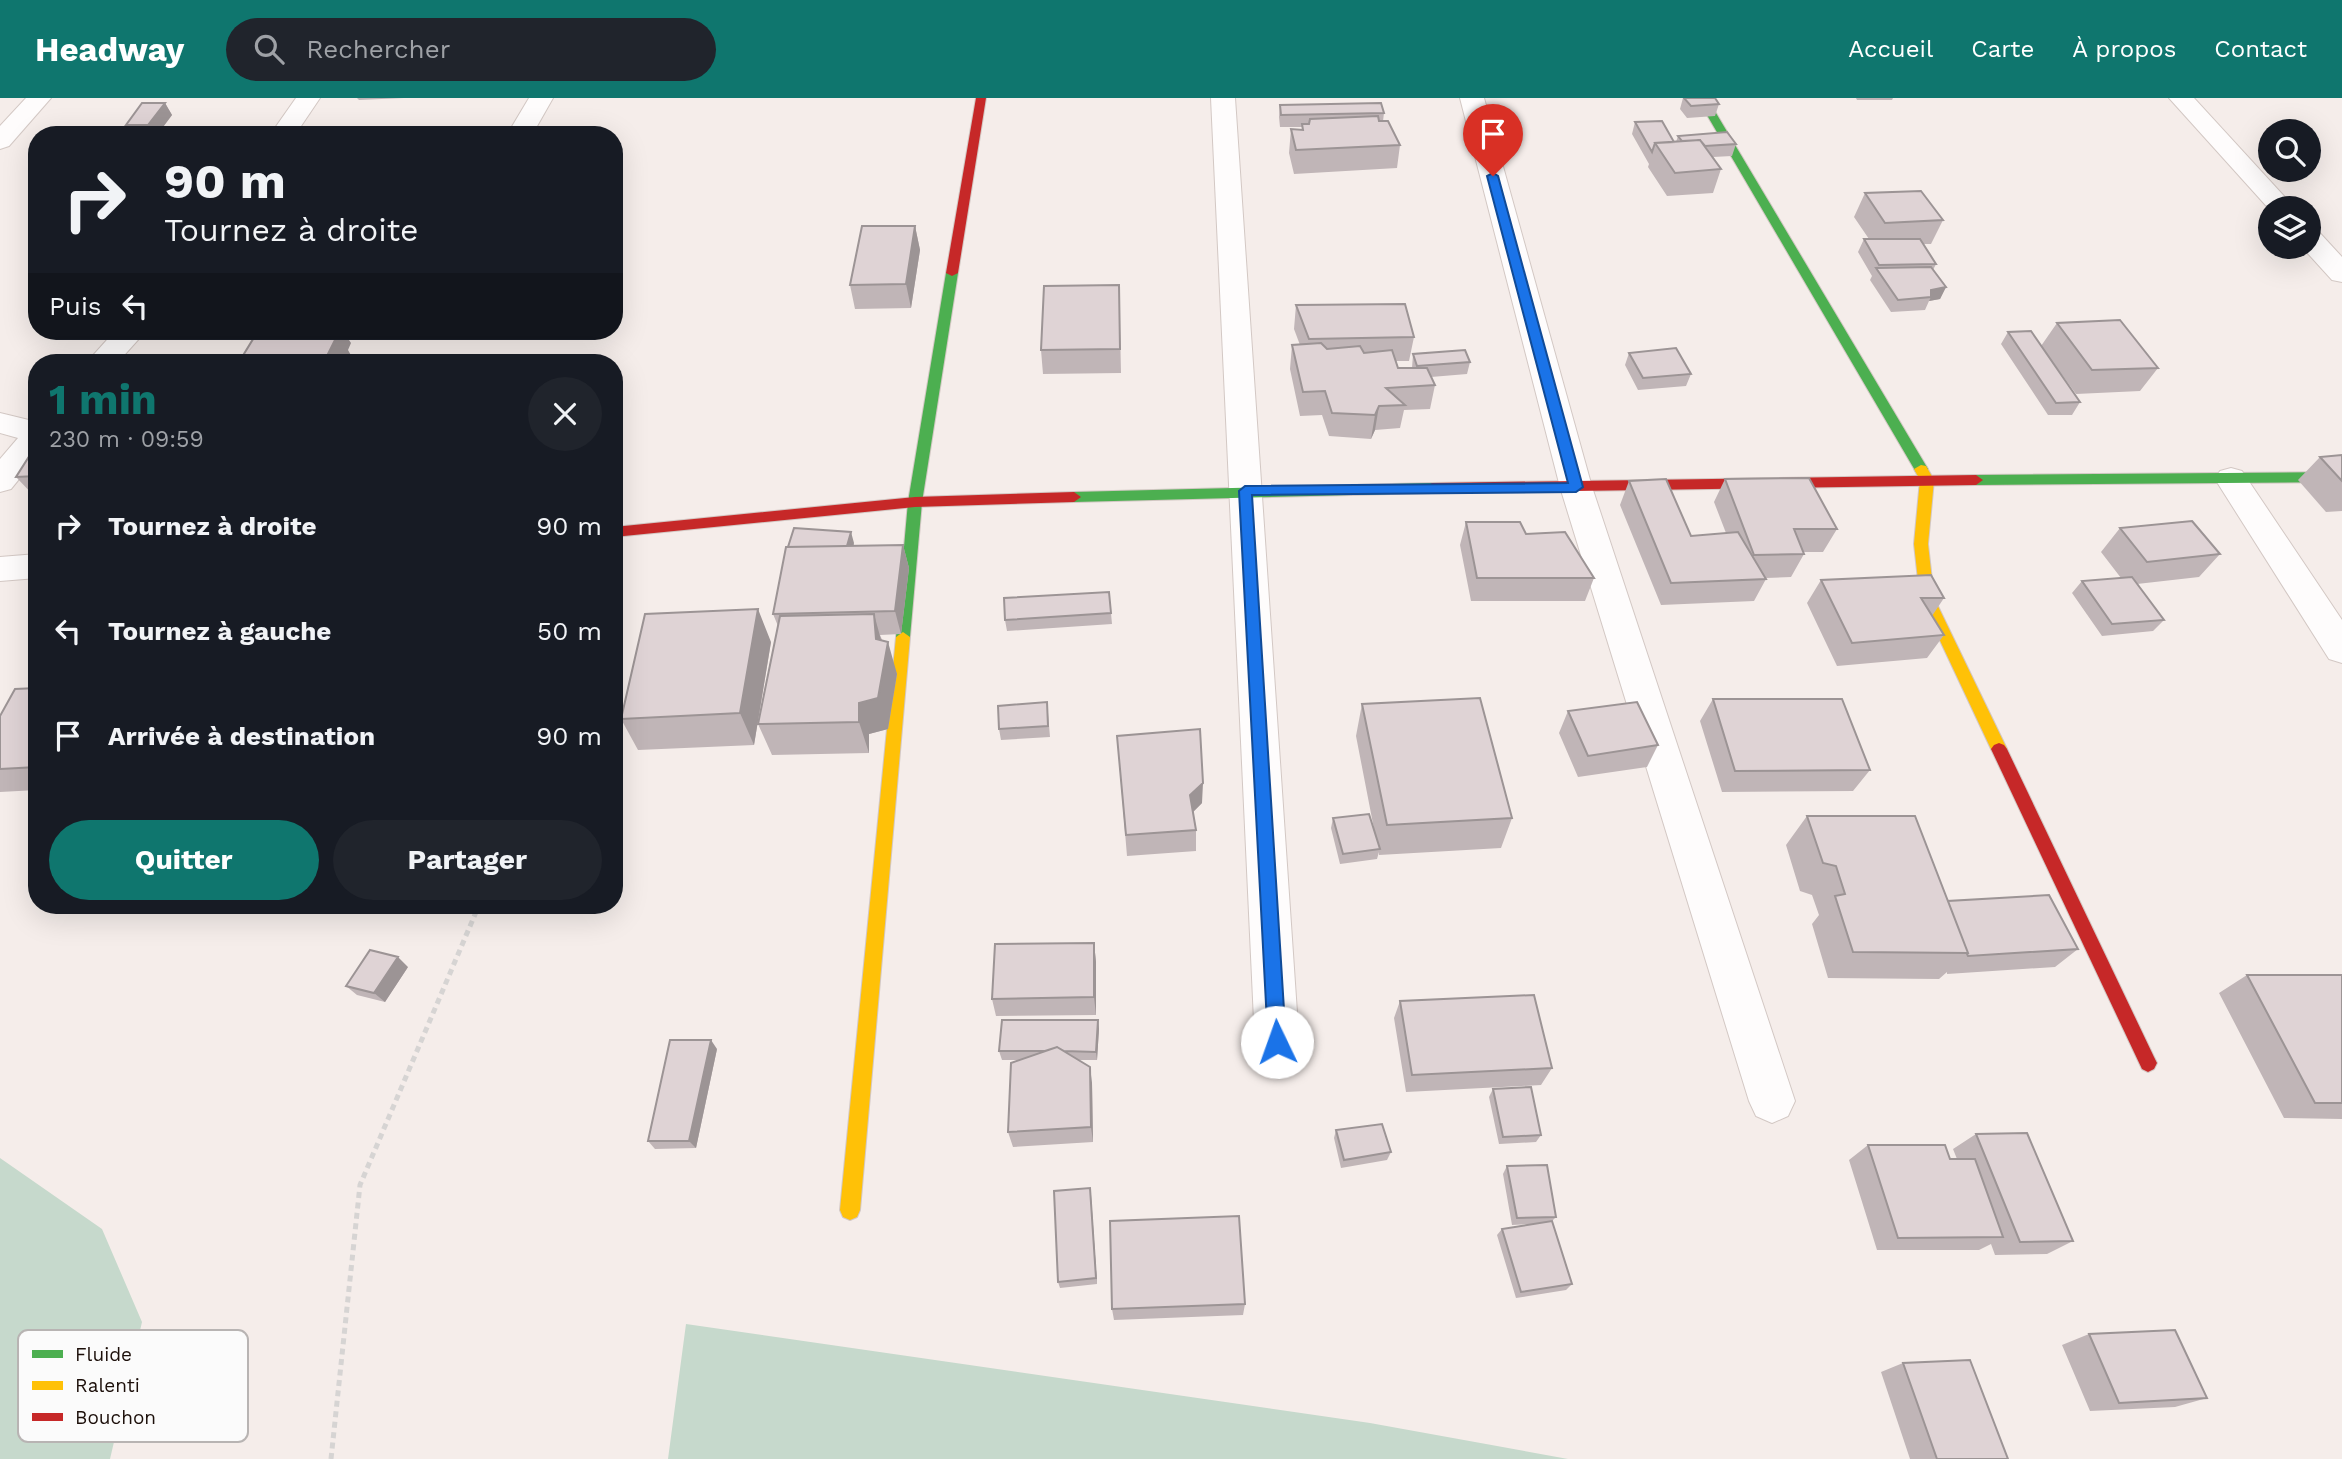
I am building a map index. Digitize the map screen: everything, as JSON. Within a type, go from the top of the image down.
[{"type":"street","points":[[0,141],[39,98]]},
{"type":"street","points":[[288,126],[308,98]]},
{"type":"street","points":[[524,126],[541,98]]},
{"type":"street","points":[[850,1210],[915,502],[981,98]]},
{"type":"street","points":[[1223,98],[1277,1042]]},
{"type":"street","points":[[1472,98],[1576,487],[1772,1101]]},
{"type":"street","points":[[1702,98],[1927,480],[1921,544],[1927,598],[2148,1063]]},
{"type":"street","points":[[2181,98],[2271,196]]},
{"type":"street","points":[[2321,251],[2342,274]]},
{"type":"street","points":[[109,354],[123,340]]},
{"type":"street","points":[[0,423],[28,431]]},
{"type":"street","points":[[0,481],[28,445]]},
{"type":"street","points":[[623,531],[915,502],[1245,491],[1927,480],[2342,477]]},
{"type":"street","points":[[2231,479],[2342,649]]},
{"type":"street","points":[[0,569],[28,567]]},
{"type":"path","points":[[331,1459],[360,1185],[475,914]]},
{"type":"green space","points":[[0,1158],[102,1229],[142,1322],[140,1330],[18,1330],[18,1442],[114,1442],[110,1459],[0,1459]]},
{"type":"green space","points":[[686,1324],[1370,1423],[1568,1459],[668,1459]]},
{"type":"building","points":[[1684,98],[1715,98],[1719,104],[1691,106]]},
{"type":"building","points":[[142,103],[165,103],[148,125],[126,125]]},
{"type":"building","points":[[1381,103],[1384,113],[1281,115],[1280,105]]},
{"type":"building","points":[[1378,116],[1379,121],[1388,121],[1400,145],[1296,150],[1291,129],[1303,130],[1302,124],[1309,124],[1310,119]]},
{"type":"building","points":[[1662,121],[1674,142],[1655,143],[1652,152],[1635,122]]},
{"type":"building","points":[[1727,132],[1736,144],[1705,146],[1700,140],[1682,141],[1678,136]]},
{"type":"building","points":[[1700,140],[1721,169],[1675,173],[1655,143]]},
{"type":"building","points":[[1921,191],[1943,220],[1885,223],[1865,193]]},
{"type":"building","points":[[862,226],[915,226],[906,284],[850,285]]},
{"type":"building","points":[[1864,239],[1920,239],[1936,264],[1879,265]]},
{"type":"building","points":[[1931,267],[1946,287],[1931,290],[1931,297],[1898,300],[1876,268]]},
{"type":"building","points":[[1119,285],[1120,349],[1041,350],[1044,286]]},
{"type":"building","points":[[1405,304],[1414,337],[1309,339],[1296,305]]},
{"type":"building","points":[[2120,320],[2158,368],[2092,370],[2057,323]]},
{"type":"building","points":[[2031,331],[2080,402],[2056,403],[2008,332]]},
{"type":"building","points":[[252,340],[335,340],[328,354],[244,354]]},
{"type":"building","points":[[1321,343],[1327,349],[1360,346],[1364,353],[1392,350],[1398,368],[1427,368],[1435,385],[1386,388],[1405,405],[1379,406],[1375,415],[1332,413],[1325,391],[1303,392],[1292,345]]},
{"type":"building","points":[[1676,348],[1691,374],[1643,378],[1629,353]]},
{"type":"building","points":[[1465,350],[1470,362],[1417,366],[1413,354]]},
{"type":"building","points":[[2342,455],[2342,481],[2320,457]]},
{"type":"building","points":[[28,458],[28,476],[16,477]]},
{"type":"building","points":[[1809,478],[1837,529],[1794,529],[1804,554],[1754,555],[1725,479]]},
{"type":"building","points":[[1666,479],[1691,536],[1738,532],[1766,579],[1671,583],[1629,481]]},
{"type":"building","points":[[2192,521],[2220,554],[2147,562],[2120,528]]},
{"type":"building","points":[[1466,522],[1520,522],[1526,534],[1565,532],[1594,578],[1477,578]]},
{"type":"building","points":[[794,528],[851,532],[847,546],[788,547]]},
{"type":"building","points":[[903,545],[895,611],[773,614],[786,547]]},
{"type":"building","points":[[1931,575],[1944,598],[1921,598],[1944,635],[1852,643],[1821,580]]},
{"type":"building","points":[[2132,577],[2164,620],[2112,624],[2082,581]]},
{"type":"building","points":[[1109,592],[1111,613],[1005,620],[1004,598]]},
{"type":"building","points":[[758,609],[740,713],[623,719],[645,614]]},
{"type":"building","points":[[874,614],[876,639],[888,642],[878,698],[859,703],[859,722],[758,724],[780,616]]},
{"type":"building","points":[[28,688],[28,767],[0,769],[0,716],[15,689]]},
{"type":"building","points":[[1480,698],[1512,818],[1387,825],[1362,704]]},
{"type":"building","points":[[1713,699],[1842,699],[1870,770],[1735,771]]},
{"type":"building","points":[[1047,702],[1048,726],[999,729],[998,706]]},
{"type":"building","points":[[1637,702],[1658,745],[1588,756],[1568,711]]},
{"type":"building","points":[[1200,729],[1203,783],[1190,795],[1196,830],[1126,835],[1117,736]]},
{"type":"building","points":[[1369,814],[1380,849],[1343,854],[1333,818]]},
{"type":"building","points":[[1807,816],[1915,816],[1968,953],[1853,952],[1835,896],[1845,894],[1836,866],[1823,863]]},
{"type":"building","points":[[2049,895],[2078,949],[1968,956],[1948,901]]},
{"type":"building","points":[[1094,943],[1094,997],[992,999],[995,944]]},
{"type":"building","points":[[370,950],[398,957],[374,993],[346,986]]},
{"type":"building","points":[[2247,975],[2342,975],[2342,1103],[2315,1103]]},
{"type":"building","points":[[1534,995],[1552,1068],[1412,1075],[1400,1001]]},
{"type":"building","points":[[1002,1020],[1098,1020],[1096,1052],[1064,1051],[1057,1047],[1045,1051],[999,1051]]},
{"type":"building","points":[[670,1040],[711,1040],[689,1141],[648,1141]]},
{"type":"building","points":[[1057,1047],[1090,1067],[1091,1127],[1008,1132],[1011,1063]]},
{"type":"building","points":[[1531,1087],[1541,1135],[1503,1137],[1493,1089]]},
{"type":"building","points":[[1382,1124],[1391,1152],[1344,1160],[1336,1130]]},
{"type":"building","points":[[2027,1133],[2073,1241],[2020,1242],[1976,1134]]},
{"type":"building","points":[[1868,1145],[1945,1145],[1950,1159],[1975,1159],[2003,1237],[1898,1238]]},
{"type":"building","points":[[1547,1165],[1556,1217],[1517,1218],[1507,1166]]},
{"type":"building","points":[[1090,1188],[1096,1278],[1058,1282],[1054,1191]]},
{"type":"building","points":[[1239,1216],[1245,1304],[1112,1309],[1110,1221]]},
{"type":"building","points":[[1552,1221],[1572,1284],[1521,1292],[1502,1229]]},
{"type":"building","points":[[2175,1330],[2207,1398],[2119,1403],[2089,1334]]},
{"type":"building","points":[[1970,1360],[2008,1459],[1937,1459],[1903,1363]]},
{"type":"traffic: fast","points":[[1702,98],[1921,469]]},
{"type":"traffic: fast","points":[[903,637],[915,502],[952,273]]},
{"type":"traffic: fast","points":[[1976,480],[2342,477]]},
{"type":"traffic: fast","points":[[1074,497],[1432,488]]},
{"type":"traffic: slow","points":[[1921,469],[1927,480],[1921,544],[1927,598],[1999,749]]},
{"type":"traffic: slow","points":[[850,1210],[903,637]]},
{"type":"traffic: jam","points":[[952,273],[981,98]]},
{"type":"traffic: jam","points":[[1432,488],[1976,480]]},
{"type":"traffic: jam","points":[[623,531],[915,502],[1074,497]]},
{"type":"traffic: jam","points":[[1999,749],[2148,1063]]},
{"type":"route","points":[[1277,1042],[1245,491],[1576,487],[1493,176]]}]
